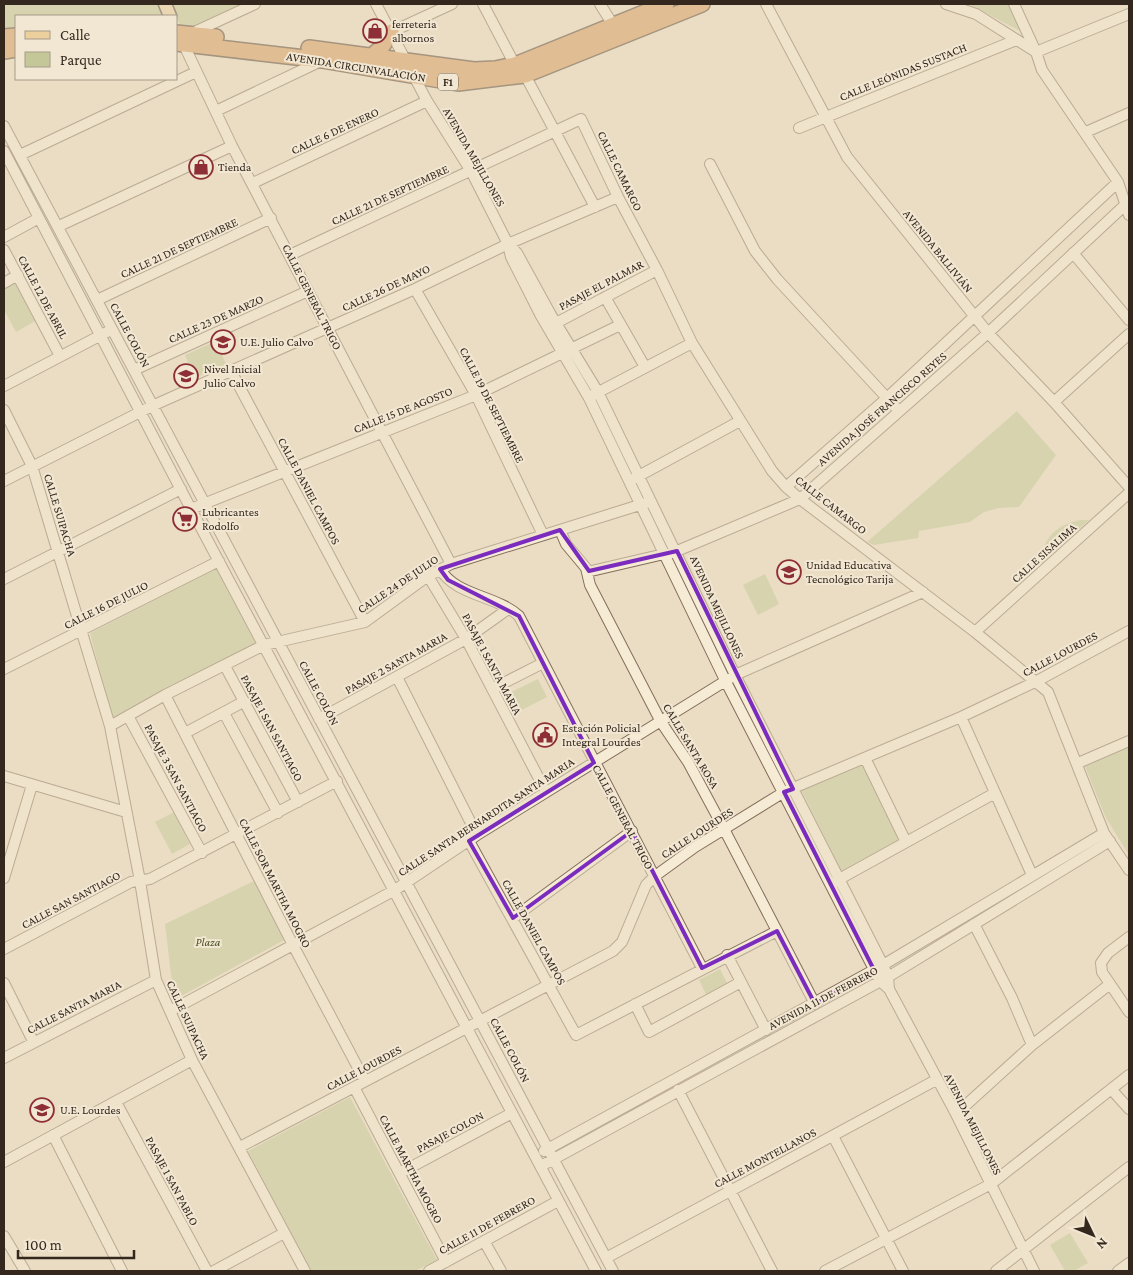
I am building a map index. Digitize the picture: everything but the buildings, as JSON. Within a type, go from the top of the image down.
[{"type":"highway","name":"AVENIDA CIRCUNVALACIÓN","points":[[180,36],[372,56],[474,70],[520,70],[613,25],[666,4]]},
{"type":"highway","name":"AVENIDA CIRCUNVALACIÓN","points":[[180,36],[458,84],[520,70],[702,4]]},
{"type":"highway","points":[[372,56],[381,48],[391,32]]},
{"type":"street","points":[[180,36],[254,4]]},
{"type":"street","name":"AVENIDA MEJILLONES","points":[[376,4],[414,77],[471,172],[508,244],[511,257],[528,291],[598,392],[651,500],[725,680],[840,879],[884,979],[936,1080],[956,1114],[1034,1271]]},
{"type":"street","points":[[391,32],[452,4]]},
{"type":"street","points":[[483,4],[556,130],[595,207]]},
{"type":"street","points":[[600,4],[613,25]]},
{"type":"street","name":"AVENIDA BALLIVIÁN","points":[[766,4],[847,157],[974,316],[1054,402],[1129,487]]},
{"type":"street","points":[[946,4],[976,14],[1036,52]]},
{"type":"street","points":[[1014,4],[1036,52],[1042,70],[1086,132],[1118,182],[1129,216]]},
{"type":"street","points":[[1036,52],[1129,14]]},
{"type":"street","name":"CALLE GENERAL TRIGO","points":[[180,36],[232,146],[451,564]]},
{"type":"street","name":"CALLE LEÓNIDAS SUSTACH","points":[[799,128],[1016,40]]},
{"type":"street","points":[[216,111],[322,60]]},
{"type":"street","points":[[20,155],[196,72]]},
{"type":"street","name":"CALLE 6 DE ENERO","points":[[253,183],[428,101]]},
{"type":"street","points":[[1086,132],[1129,113]]},
{"type":"street","name":"CALLE 21 DE SEPTIEMBRE","points":[[290,255],[581,119]]},
{"type":"street","name":"CALLE CAMARGO","points":[[581,119],[692,343],[740,421],[786,487],[1038,681],[1048,692],[1107,837],[1129,870]]},
{"type":"street","name":"CALLE COLÓN","points":[[4,126],[59,226],[152,406],[205,502],[277,641],[613,1271]]},
{"type":"street","points":[[59,226],[232,146]]},
{"type":"street","name":"CALLE COLÓN","points":[[4,151],[219,561],[596,1271]]},
{"type":"street","points":[[710,164],[755,251],[777,279],[899,411]]},
{"type":"street","name":"AVENIDA JOSÉ FRANCISCO REYES","points":[[786,487],[887,398],[1118,182]]},
{"type":"street","name":"CALLE 26 DE MAYO","points":[[4,481],[152,406],[415,289],[508,244],[618,197]]},
{"type":"street","name":"AVENIDA JOSÉ FRANCISCO REYES","points":[[587,572],[672,553],[800,499],[988,332],[1125,205]]},
{"type":"street","points":[[4,237],[39,218]]},
{"type":"street","name":"CALLE 21 DE SEPTIEMBRE","points":[[97,300],[271,218]]},
{"type":"street","name":"AVENIDA MEJILLONES","points":[[508,244],[518,253],[556,322],[589,398],[641,506],[672,553],[735,675],[829,883],[879,968]]},
{"type":"street","name":"CALLE 12 DE ABRIL","points":[[4,250],[60,356]]},
{"type":"street","points":[[1073,253],[1129,320]]},
{"type":"street","name":"PASAJE EL PALMAR","points":[[556,322],[657,270]]},
{"type":"street","points":[[4,283],[18,275]]},
{"type":"street","name":"CALLE 19 DE SEPTIEMBRE","points":[[415,289],[476,394],[543,535]]},
{"type":"street","name":"CALLE 23 DE MARZO","points":[[134,370],[308,291]]},
{"type":"street","points":[[605,297],[645,367]]},
{"type":"street","name":"CALLE 15 DE AGOSTO","points":[[191,508],[476,394],[620,325]]},
{"type":"street","points":[[4,386],[113,330]]},
{"type":"street","points":[[1054,402],[1129,334]]},
{"type":"street","points":[[589,398],[692,343]]},
{"type":"street","name":"CALLE DANIEL CAMPOS","points":[[231,371],[365,622]]},
{"type":"street","name":"CALLE SUIPACHA","points":[[4,410],[32,466],[110,726],[140,881],[156,980],[192,1060],[305,1271]]},
{"type":"street","points":[[629,482],[740,421]]},
{"type":"street","points":[[4,579],[181,489]]},
{"type":"street","name":"CALLE SISALIMA","points":[[975,632],[1129,493]]},
{"type":"street","name":"CALLE 24 DE JULIO","points":[[110,726],[165,695],[264,645],[365,622],[428,576],[451,564],[641,506],[651,500]]},
{"type":"street","name":"CALLE SANTA ROSA","points":[[560,530],[562,538],[581,560],[587,572],[590,585],[661,722],[688,762],[815,1004]]},
{"type":"street","name":"CALLE 16 DE JULIO","points":[[4,669],[219,561]]},
{"type":"street","name":"CALLE GENERAL TRIGO","points":[[440,569],[445,577],[457,586],[508,609],[518,616],[702,968]]},
{"type":"street","name":"PASAJE 1 SANTA MARIA","points":[[428,576],[466,639],[546,792]]},
{"type":"street","name":"CALLE SANTA BERNARDITA SANTA MARIA","points":[[170,1011],[294,947],[395,890],[473,838],[661,722],[725,680],[923,592]]},
{"type":"street","name":"PASAJE 2 SANTA MARIA","points":[[319,719],[466,639],[508,609]]},
{"type":"street","name":"CALLE LOURDES","points":[[240,1147],[613,951],[622,942],[646,885],[655,876],[724,829],[789,791],[961,717],[1038,681],[1129,631]]},
{"type":"street","points":[[492,689],[543,663]]},
{"type":"street","name":"PASAJE 1 SAN SANTIAGO","points":[[225,666],[298,802]]},
{"type":"street","name":"CALLE DANIEL CAMPOS","points":[[397,677],[473,838],[513,918],[576,1035],[635,1004]]},
{"type":"street","name":"CALLE SOR MARTHA MOGRO","points":[[165,695],[365,1081]]},
{"type":"street","points":[[184,733],[243,702]]},
{"type":"street","points":[[224,713],[278,813]]},
{"type":"street","name":"PASAJE 3 SAN SANTIAGO","points":[[128,716],[202,853]]},
{"type":"street","points":[[961,717],[1032,875]]},
{"type":"street","points":[[1078,763],[1129,741]]},
{"type":"street","points":[[865,758],[906,842]]},
{"type":"street","points":[[4,776],[126,812]]},
{"type":"street","name":"CALLE SAN SANTIAGO","points":[[4,949],[131,882],[150,879],[202,853],[337,781]]},
{"type":"street","points":[[4,878],[32,785]]},
{"type":"street","points":[[829,883],[840,879],[995,793]]},
{"type":"street","points":[[513,918],[632,831]]},
{"type":"street","name":"AVENIDA 11 DE FEBRERO","points":[[541,1166],[551,1153],[674,1080],[879,968],[1032,875],[1107,837]]},
{"type":"street","name":"AVENIDA 11 DE FEBRERO","points":[[551,1153],[678,1090],[884,979],[974,924],[1107,837]]},
{"type":"street","points":[[974,924],[1012,998],[1032,1045]]},
{"type":"street","points":[[741,982],[649,1032],[635,1004],[777,930]]},
{"type":"street","points":[[1129,937],[1108,953],[1101,963],[1102,972],[1129,1012]]},
{"type":"street","points":[[727,955],[766,1030]]},
{"type":"street","name":"CALLE SANTA MARIA","points":[[4,1058],[156,980]]},
{"type":"street","points":[[4,983],[33,1042]]},
{"type":"street","points":[[956,1114],[1032,1045],[1110,984]]},
{"type":"street","points":[[4,1162],[192,1060]]},
{"type":"street","points":[[825,1271],[990,1184],[1129,1075]]},
{"type":"street","name":"CALLE MONTELLANOS","points":[[606,1258],[936,1080]]},
{"type":"street","name":"CALLE MARTHA MOGRO","points":[[354,1087],[446,1262]]},
{"type":"street","points":[[1111,1089],[1129,1109]]},
{"type":"street","points":[[678,1090],[772,1271]]},
{"type":"street","name":"PASAJE 1 SAN PABLO","points":[[116,1102],[207,1271]]},
{"type":"street","name":"PASAJE COLON","points":[[400,1173],[512,1113]]},
{"type":"street","points":[[53,1135],[122,1271]]},
{"type":"street","points":[[833,1136],[903,1271]]},
{"type":"street","points":[[536,1155],[551,1153]]},
{"type":"street","points":[[996,1271],[1129,1167]]},
{"type":"street","name":"CALLE 11 DE FEBRERO","points":[[429,1271],[558,1201]]},
{"type":"street","points":[[214,1271],[284,1233]]},
{"type":"street","points":[[4,1236],[25,1271]]},
{"type":"street","points":[[484,1241],[500,1271]]},
{"type":"street","points":[[1118,1271],[1129,1263]]},
{"type":"highlighted area","points":[[560,530],[589,571],[677,551],[793,789],[784,792],[874,970],[815,1004],[777,931],[702,968],[632,831],[513,918],[469,841],[594,763],[519,616],[448,580],[440,569]]},
{"type":"green space","points":[[4,4],[161,4],[166,15],[15,15],[15,31],[4,32]]},
{"type":"green space","points":[[169,4],[246,4],[188,29],[182,29],[178,21],[178,15],[175,15]]},
{"type":"green space","points":[[969,4],[1008,4],[1020,31]]},
{"type":"green space","points":[[15,280],[37,320],[16,332],[4,310],[4,287]]},
{"type":"green space","points":[[216,341],[226,364],[195,378],[185,355]]},
{"type":"green space","points":[[1017,411],[1056,455],[1019,507],[999,508],[984,512],[970,522],[919,531],[918,538],[874,545],[867,542]]},
{"type":"green space","points":[[1080,520],[1089,520],[1041,564],[1044,547],[1052,534],[1064,525]]},
{"type":"green space","points":[[217,568],[259,643],[112,719],[90,633]]},
{"type":"green space","points":[[765,574],[779,604],[758,615],[743,585]]},
{"type":"green space","points":[[538,679],[547,697],[518,712],[509,693]]},
{"type":"green space","points":[[1129,746],[1129,855],[1106,818],[1084,764]]},
{"type":"green space","points":[[863,764],[901,841],[843,874],[801,790]]},
{"type":"green space","points":[[174,812],[190,844],[172,854],[155,822]]},
{"type":"green space","name":"Plaza","points":[[256,880],[286,939],[174,1000],[165,924]]},
{"type":"green space","points":[[720,969],[728,985],[707,996],[699,980]]},
{"type":"green space","points":[[350,1097],[437,1260],[415,1271],[311,1271],[248,1151]]},
{"type":"green space","points":[[1070,1233],[1088,1263],[1074,1271],[1065,1271],[1050,1245]]},
{"type":"place","name":"ferreteria albornos","points":[[375,31]]},
{"type":"place","name":"Tienda","points":[[201,167]]},
{"type":"place","name":"U.E. Julio Calvo","points":[[223,342]]},
{"type":"place","name":"Nivel Inicial Julio Calvo","points":[[186,376]]},
{"type":"place","name":"Lubricantes Rodolfo","points":[[185,519]]},
{"type":"place","name":"Unidad Educativa Tecnológico Tarija","points":[[789,572]]},
{"type":"place","name":"Estación Policial Integral Lourdes","points":[[545,735]]},
{"type":"place","name":"U.E. Lourdes","points":[[42,1110]]}]
